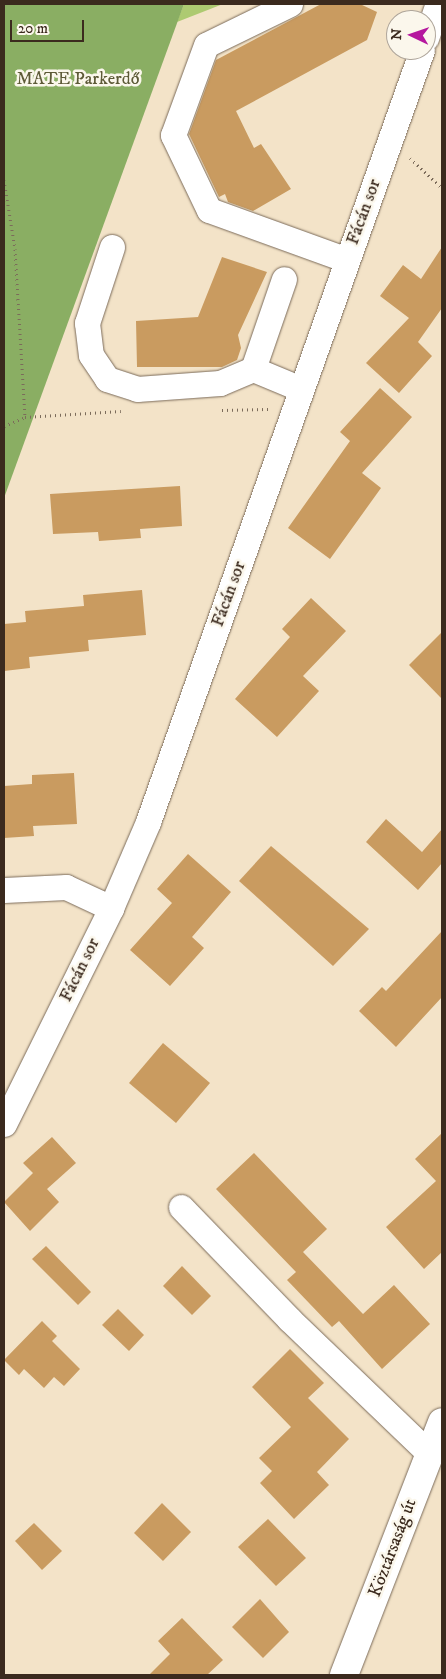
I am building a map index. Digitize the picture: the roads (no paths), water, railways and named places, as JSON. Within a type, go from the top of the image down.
[{"type":"main road","name":"Köztársaság út","points":[[344,1675],[442,1422]]},
{"type":"street","points":[[290,4],[206,45],[173,135],[209,210],[347,260]]},
{"type":"street","name":"Fácán sor","points":[[4,1124],[111,908],[148,822],[418,60]]},
{"type":"street","points":[[112,247],[87,323],[91,355],[107,379],[120,386],[146,388],[220,383],[253,369],[302,389]]},
{"type":"street","points":[[253,369],[284,279]]},
{"type":"street","points":[[4,890],[66,886],[111,908]]},
{"type":"street","points":[[181,1207],[289,1319],[430,1454]]},
{"type":"park label","name":"MATE Parkerdő","points":[[78,79]]}]
